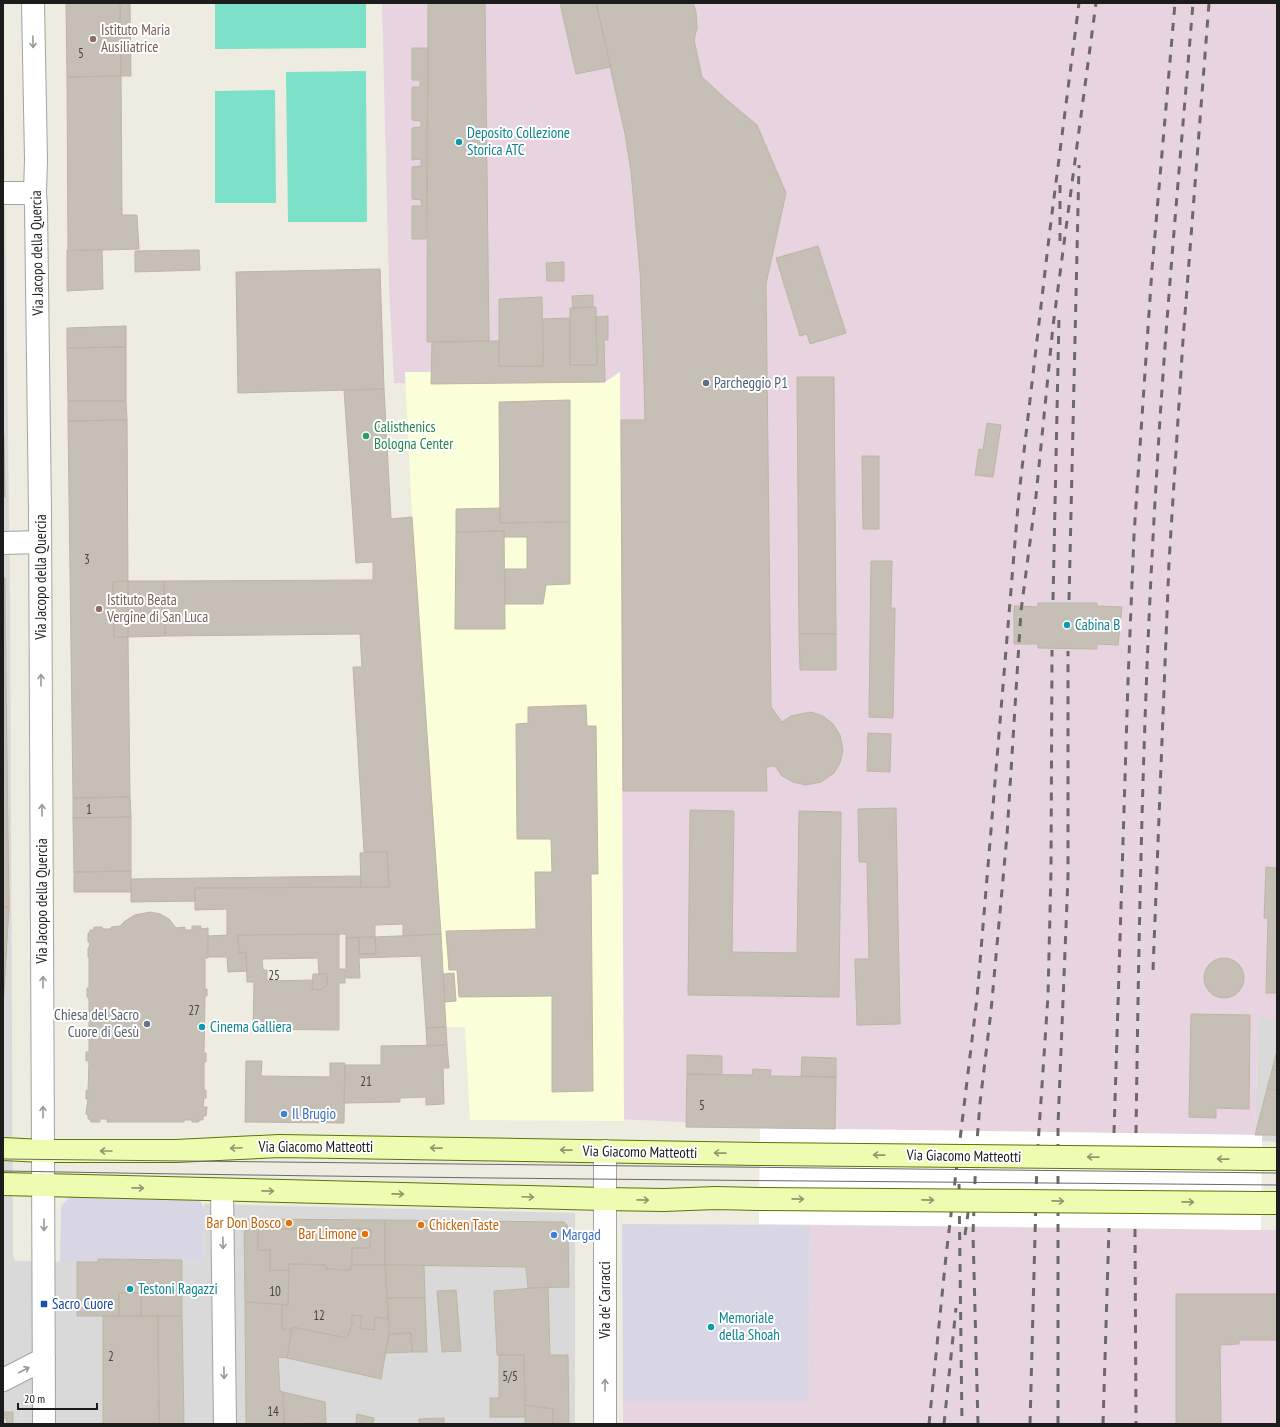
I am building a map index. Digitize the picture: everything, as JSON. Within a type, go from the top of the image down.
[{"type":"main road","name":"Via Giacomo Matteotti","points":[[3,1149],[44,1151],[183,1151],[279,1146],[759,1154],[1270,1159]]},
{"type":"main road","points":[[3,1184],[664,1200],[759,1198],[1269,1203]]},
{"type":"street","name":"Via Jacopo della Quercia","points":[[33,3],[40,542],[44,1151],[44,1424]]},
{"type":"street","points":[[3,193],[35,192]]},
{"type":"street","points":[[3,543],[40,542]]},
{"type":"street","name":"Via de' Carracci","points":[[605,1151],[605,1424]]},
{"type":"street","points":[[222,1190],[225,1424]]},
{"type":"street","points":[[3,1380],[44,1359]]},
{"type":"shaded area","points":[[382,3],[1277,3],[1277,1018],[1258,1018],[1255,1135],[835,1129],[595,1118],[586,385],[394,383],[389,286]]},
{"type":"shaded area","points":[[3,11],[10,596],[13,1256],[15,1261],[98,1262],[98,1259],[129,1259],[203,1261],[204,1204],[575,1213],[575,1424],[3,1424]]},
{"type":"shaded area","points":[[405,372],[432,372],[431,384],[605,382],[620,372],[624,1121],[470,1120],[465,1027],[446,1027],[412,517]]},
{"type":"shaded area","points":[[1258,1018],[1277,1018],[1277,1142],[1262,1141],[1262,1135],[1255,1135]]},
{"type":"shaded area","points":[[77,1194],[192,1195],[200,1200],[204,1209],[203,1261],[98,1259],[98,1262],[60,1262],[61,1206],[70,1197]]},
{"type":"shaded area","points":[[622,1224],[810,1225],[808,1401],[623,1401]]},
{"type":"shaded area","points":[[810,1225],[1277,1230],[1277,1424],[623,1424],[623,1401],[808,1401]]},
{"type":"green space","points":[[215,3],[366,3],[366,48],[215,49]]},
{"type":"green space","points":[[366,71],[367,222],[288,222],[286,72]]},
{"type":"green space","points":[[275,90],[276,203],[215,203],[215,91]]},
{"type":"pier","points":[[760,1128],[1262,1135],[1261,1230],[759,1224]]},
{"type":"building","points":[[66,3],[120,3],[121,76],[67,77]]},
{"type":"building","points":[[120,3],[130,3],[131,76],[121,76]]},
{"type":"building","points":[[428,3],[485,3],[489,341],[427,342]]},
{"type":"building","points":[[560,3],[596,3],[611,67],[576,74]]},
{"type":"building","name":"Parcheggio P1","points":[[596,3],[693,3],[696,12],[697,28],[694,40],[702,77],[757,125],[786,193],[766,284],[771,707],[782,722],[791,716],[811,712],[823,716],[833,724],[840,735],[843,750],[840,763],[834,773],[821,782],[806,785],[793,782],[782,776],[775,766],[766,767],[767,791],[623,791],[621,420],[645,420],[643,345],[640,272],[631,171],[625,134]]},
{"type":"building","points":[[412,48],[428,48],[426,239],[412,239],[412,206],[422,206],[421,200],[412,199],[412,167],[421,166],[421,159],[412,160],[412,128],[421,127],[421,121],[412,120],[412,87],[420,87],[420,80],[412,80]]},
{"type":"building","points":[[121,76],[122,215],[137,215],[139,249],[68,251],[67,77]]},
{"type":"building","points":[[818,246],[846,333],[810,344],[807,334],[800,336],[776,258]]},
{"type":"building","points":[[67,250],[102,250],[103,289],[67,291]]},
{"type":"building","points":[[199,250],[200,270],[135,272],[135,251]]},
{"type":"building","points":[[564,262],[564,281],[547,281],[546,263]]},
{"type":"building","points":[[380,269],[384,389],[238,393],[236,272]]},
{"type":"building","points":[[593,295],[593,307],[573,308],[572,296]]},
{"type":"building","points":[[542,297],[543,366],[499,366],[499,299]]},
{"type":"building","points":[[596,307],[597,365],[570,365],[570,308]]},
{"type":"building","points":[[608,316],[608,340],[604,340],[605,382],[431,384],[432,342],[499,341],[499,366],[543,366],[543,319],[570,318],[570,365],[597,365],[596,317]]},
{"type":"building","points":[[126,326],[126,347],[67,348],[67,328]]},
{"type":"building","points":[[126,347],[126,401],[68,401],[67,348]]},
{"type":"building","points":[[797,377],[834,377],[836,634],[799,634]]},
{"type":"building","points":[[384,389],[391,519],[412,517],[441,934],[403,936],[403,924],[375,925],[375,937],[346,938],[346,934],[238,935],[239,953],[246,952],[247,971],[228,972],[227,957],[207,957],[208,936],[227,935],[227,909],[195,910],[195,888],[389,887],[387,852],[364,852],[353,667],[362,667],[360,634],[165,636],[164,581],[373,580],[373,562],[356,563],[344,390]]},
{"type":"building","points":[[570,400],[570,522],[500,523],[499,402]]},
{"type":"building","points":[[68,401],[126,401],[127,420],[68,421]]},
{"type":"building","points":[[127,420],[128,581],[113,582],[114,637],[128,637],[130,797],[73,798],[68,421]]},
{"type":"building","points":[[987,423],[1001,425],[993,477],[975,475],[979,449],[983,450]]},
{"type":"building","points":[[4,434],[5,497],[3,497]]},
{"type":"building","points":[[862,456],[879,456],[879,529],[863,529]]},
{"type":"building","points":[[500,508],[500,523],[570,522],[570,584],[546,585],[543,604],[505,604],[505,569],[527,569],[527,537],[504,537],[504,531],[456,532],[456,509]]},
{"type":"building","points":[[504,531],[505,629],[455,629],[456,532]]},
{"type":"building","points":[[871,561],[892,561],[891,608],[895,608],[893,718],[869,717]]},
{"type":"building","points":[[3,578],[5,578],[6,680],[3,680]]},
{"type":"building","points":[[128,581],[164,581],[165,636],[128,637]]},
{"type":"building","points":[[128,581],[128,637],[114,637],[113,582]]},
{"type":"building","name":"Cabina B","points":[[1038,603],[1097,603],[1097,606],[1122,607],[1118,645],[1097,644],[1097,649],[1038,648],[1038,644],[1014,644],[1014,606],[1038,607]]},
{"type":"building","points":[[799,634],[836,634],[836,670],[800,670]]},
{"type":"building","points":[[3,680],[6,680],[9,907],[3,907]]},
{"type":"building","points":[[586,705],[587,726],[596,726],[598,874],[591,874],[593,1091],[552,1092],[552,996],[459,997],[457,970],[449,970],[446,931],[536,929],[535,872],[552,872],[551,839],[517,839],[516,724],[528,723],[528,707]]},
{"type":"building","points":[[868,733],[891,734],[890,772],[867,771]]},
{"type":"building","points":[[130,797],[131,817],[73,818],[73,798]]},
{"type":"building","points":[[896,808],[900,1024],[857,1025],[855,959],[869,959],[867,862],[859,862],[858,809]]},
{"type":"building","points":[[690,810],[734,811],[732,952],[797,953],[799,811],[841,812],[839,997],[688,995]]},
{"type":"building","points":[[131,817],[131,871],[74,872],[73,818]]},
{"type":"building","points":[[387,852],[389,887],[361,887],[360,853]]},
{"type":"building","points":[[1266,867],[1277,868],[1277,993],[1266,993],[1268,918],[1264,918]]},
{"type":"building","points":[[131,871],[131,892],[74,892],[74,872]]},
{"type":"building","points":[[361,876],[361,887],[195,888],[195,901],[131,902],[131,879]]},
{"type":"building","points":[[3,907],[9,907],[3,1009]]},
{"type":"building","name":"Chiesa del Sacro Cuore di Gesù","points":[[150,912],[160,914],[169,919],[176,928],[185,927],[185,930],[192,930],[192,926],[201,926],[201,929],[208,928],[208,958],[205,958],[205,989],[207,989],[207,996],[205,996],[204,1053],[206,1053],[206,1062],[204,1062],[204,1090],[206,1090],[206,1098],[204,1098],[203,1107],[207,1107],[206,1116],[203,1116],[203,1120],[199,1120],[199,1122],[184,1120],[184,1122],[107,1122],[107,1119],[100,1119],[100,1122],[91,1122],[86,1114],[88,1099],[86,1099],[86,1090],[88,1091],[89,1061],[86,1061],[86,1052],[89,1052],[89,998],[87,997],[87,988],[89,988],[88,948],[90,942],[88,942],[88,933],[90,933],[90,930],[94,930],[94,927],[111,929],[111,927],[120,926],[135,915]]},
{"type":"building","points":[[339,934],[339,969],[345,969],[345,983],[339,983],[339,1030],[253,1029],[254,982],[247,982],[246,952],[239,953],[238,935]],"holes":[[[318,958],[319,974],[327,974],[327,984],[322,990],[312,989],[313,980],[267,981],[267,970],[263,970],[262,959]]]},
{"type":"building","points":[[441,934],[446,1027],[426,1028],[421,956],[359,958],[360,978],[346,978],[346,938],[359,937],[359,954],[376,954],[375,937]]},
{"type":"building","points":[[359,937],[375,937],[376,954],[359,954]]},
{"type":"building","points":[[1228,958],[1235,961],[1241,967],[1244,978],[1243,986],[1235,995],[1228,998],[1220,998],[1213,995],[1205,986],[1204,974],[1207,967],[1216,959]]},
{"type":"building","points":[[454,973],[456,1001],[445,1002],[443,974]]},
{"type":"building","points":[[313,974],[327,974],[327,984],[322,990],[312,989]]},
{"type":"building","points":[[1191,1014],[1250,1015],[1249,1109],[1216,1108],[1216,1118],[1189,1117]]},
{"type":"building","points":[[446,1027],[447,1045],[427,1046],[426,1028]]},
{"type":"building","points":[[447,1045],[449,1068],[443,1068],[444,1104],[426,1105],[426,1097],[400,1098],[400,1102],[344,1103],[345,1065],[381,1065],[381,1046]]},
{"type":"building","points":[[1277,1050],[1277,1070],[1272,1070]]},
{"type":"building","points":[[687,1055],[722,1056],[722,1075],[687,1074]]},
{"type":"building","points":[[802,1057],[836,1058],[836,1077],[801,1076]]},
{"type":"building","points":[[246,1061],[262,1061],[261,1076],[330,1077],[330,1063],[345,1063],[344,1123],[245,1122]]},
{"type":"building","points":[[753,1069],[771,1070],[770,1076],[836,1077],[835,1129],[686,1127],[687,1074],[752,1075]]},
{"type":"building","points":[[1272,1070],[1277,1070],[1277,1090],[1267,1089]]},
{"type":"building","points":[[1267,1089],[1277,1090],[1277,1135],[1255,1135]]},
{"type":"building","points":[[244,1219],[385,1220],[385,1265],[352,1265],[352,1248],[370,1248],[371,1229],[258,1229],[258,1250],[270,1250],[270,1270],[289,1270],[288,1305],[245,1302]]},
{"type":"building","points":[[385,1220],[564,1222],[568,1229],[569,1287],[528,1288],[526,1267],[385,1265]]},
{"type":"building","points":[[258,1229],[371,1229],[370,1248],[352,1248],[351,1270],[326,1269],[326,1265],[289,1264],[289,1270],[270,1270],[270,1250],[258,1250]]},
{"type":"building","points":[[98,1259],[182,1260],[182,1316],[141,1316],[141,1293],[119,1293],[119,1316],[77,1316],[77,1262],[98,1262]]},
{"type":"building","points":[[289,1264],[326,1265],[326,1269],[351,1270],[352,1265],[385,1265],[389,1319],[375,1317],[374,1330],[360,1328],[362,1316],[352,1315],[352,1325],[347,1338],[292,1327],[292,1330],[282,1329],[282,1304],[288,1305]]},
{"type":"building","points":[[385,1265],[424,1265],[425,1298],[387,1298]]},
{"type":"building","points":[[548,1287],[550,1355],[568,1355],[569,1424],[553,1424],[553,1409],[525,1405],[524,1355],[497,1355],[494,1291]]},
{"type":"building","points":[[456,1290],[461,1351],[442,1352],[437,1291]]},
{"type":"building","points":[[119,1293],[141,1293],[141,1316],[119,1316]]},
{"type":"building","points":[[1176,1294],[1277,1294],[1277,1340],[1239,1340],[1239,1344],[1220,1345],[1221,1424],[1176,1424]]},
{"type":"building","points":[[387,1298],[425,1298],[427,1352],[412,1352],[411,1333],[389,1334]]},
{"type":"building","points":[[245,1302],[282,1304],[282,1329],[292,1330],[287,1358],[278,1357],[280,1391],[283,1392],[284,1424],[246,1424]]},
{"type":"building","points":[[352,1315],[362,1316],[360,1328],[374,1330],[375,1317],[389,1319],[389,1334],[381,1379],[287,1358],[292,1327],[347,1338],[352,1325]]},
{"type":"building","points":[[103,1316],[158,1316],[159,1424],[103,1424]]},
{"type":"building","points":[[158,1316],[182,1316],[184,1424],[159,1424]]},
{"type":"building","points":[[411,1333],[412,1352],[385,1353],[389,1334]]},
{"type":"building","points":[[499,1355],[524,1355],[525,1417],[490,1417],[490,1398],[499,1398]]},
{"type":"building","points":[[283,1392],[325,1402],[326,1423],[284,1424]]},
{"type":"building","points":[[525,1405],[553,1409],[553,1424],[525,1424]]},
{"type":"building","points":[[3,1412],[13,1412],[13,1424],[7,1424],[6,1418],[3,1418]]},
{"type":"building","points":[[357,1414],[374,1418],[373,1424],[356,1424]]},
{"type":"building","points":[[444,1418],[444,1424],[419,1424],[419,1419]]},
{"type":"tram line","points":[[3,1159],[1277,1173]]},
{"type":"tram line","points":[[3,1171],[481,1178],[1277,1185]]},
{"type":"railway","points":[[929,1424],[946,1256],[977,998],[1019,494],[1050,229],[1079,3]]},
{"type":"railway","points":[[978,1424],[973,1234],[976,1154],[980,1103],[991,1011],[1007,835],[1021,611],[1036,496],[1053,326],[1096,3]]},
{"type":"railway","points":[[1114,1133],[1134,535],[1152,269],[1175,3]]},
{"type":"railway","points":[[1136,1133],[1142,809],[1152,566],[1164,364],[1193,3]]},
{"type":"railway","points":[[1153,970],[1169,562],[1183,340],[1209,3]]},
{"type":"railway","points":[[1069,600],[1079,165]]},
{"type":"railway","points":[[1060,185],[1060,241]]},
{"type":"railway","points":[[1053,600],[1059,317]]},
{"type":"railway","points":[[1030,1424],[1037,1160],[1048,996],[1051,871],[1052,650]]},
{"type":"railway","points":[[1058,1424],[1058,1125],[1068,877],[1068,651]]},
{"type":"railway","points":[[959,1184],[962,1424]]},
{"type":"railway","points":[[965,1235],[970,1199]]},
{"type":"railway","points":[[1103,1424],[1109,1228]]},
{"type":"railway","points":[[1135,1229],[1136,1424]]},
{"type":"railway","points":[[944,1424],[956,1308]]},
{"type":"place","name":"Istituto Maria Ausiliatrice","points":[[93,39]]},
{"type":"place","name":"Deposito Collezione Storica ATC","points":[[459,142]]},
{"type":"place","name":"Parcheggio P1","points":[[706,383]]},
{"type":"place","name":"Calisthenics Bologna Center","points":[[366,436]]},
{"type":"place","name":"Istituto Beata Vergine di San Luca","points":[[99,609]]},
{"type":"place","name":"Cabina B","points":[[1067,625]]},
{"type":"place","name":"Chiesa del Sacro Cuore di Gesù","points":[[147,1024]]},
{"type":"place","name":"Cinema Galliera","points":[[202,1027]]},
{"type":"place","name":"Il Brugio","points":[[284,1114]]},
{"type":"place","name":"Bar Don Bosco","points":[[289,1223]]},
{"type":"place","name":"Chicken Taste","points":[[421,1225]]},
{"type":"place","name":"Bar Limone","points":[[365,1234]]},
{"type":"place","name":"Margad","points":[[554,1235]]},
{"type":"place","name":"Testoni Ragazzi","points":[[130,1289]]},
{"type":"place","name":"Sacro Cuore","points":[[44,1304]]},
{"type":"place","name":"Memoriale della Shoah","points":[[711,1327]]}]
